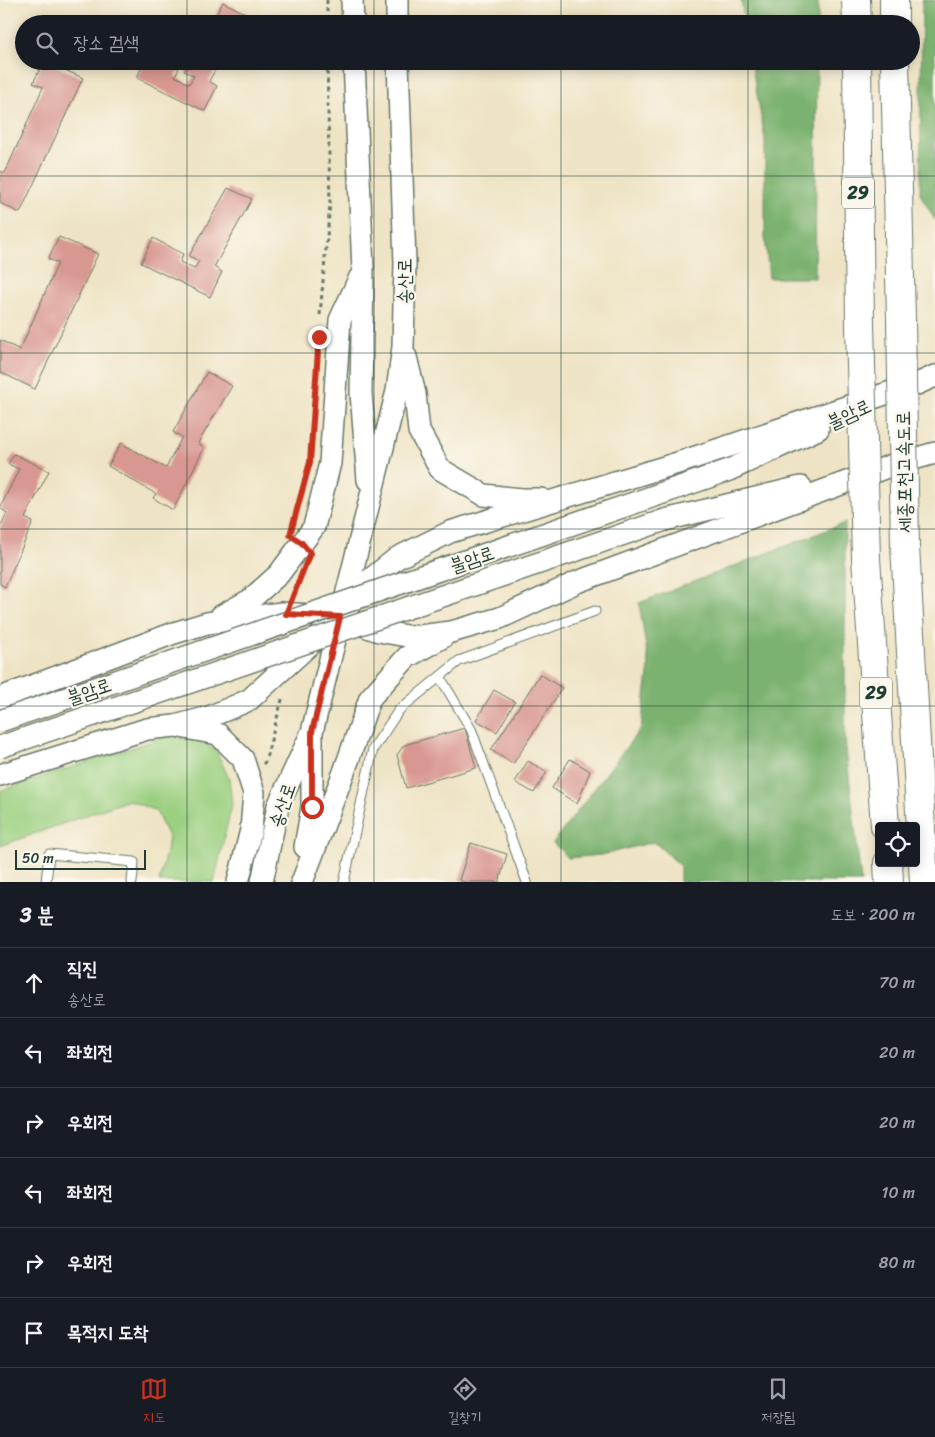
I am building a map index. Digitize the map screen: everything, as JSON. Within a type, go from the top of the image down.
[{"type":"highway","points":[[856,0],[857,15]]},
{"type":"highway","points":[[894,0],[894,15]]},
{"type":"highway","name":"29","points":[[857,70],[860,325],[866,559],[885,822]]},
{"type":"highway","name":"세종포천고속도로","points":[[895,70],[905,546],[924,882]]},
{"type":"highway","points":[[888,867],[889,882]]},
{"type":"street","points":[[352,0],[353,15]]},
{"type":"street","points":[[397,0],[397,15]]},
{"type":"street","name":"송산로","points":[[354,70],[363,270],[361,393],[369,498]]},
{"type":"street","name":"송산로","points":[[262,882],[278,806],[312,732],[396,391],[403,347],[405,263],[398,70]]},
{"type":"street","points":[[207,623],[250,600],[280,574],[314,527],[330,463],[340,320],[363,270]]},
{"type":"street","points":[[403,347],[415,394],[419,431],[440,469],[484,495],[521,499],[564,498]]},
{"type":"street","name":"불암로","points":[[0,721],[729,470],[935,376]]},
{"type":"street","points":[[0,775],[146,729],[175,726],[209,716],[249,700],[340,617],[367,582],[397,558],[450,532],[564,498],[912,385]]},
{"type":"street","name":"불암로","points":[[0,747],[665,520],[935,453]]},
{"type":"street","points":[[0,698],[174,633],[207,623],[286,614],[340,617],[379,631],[412,637],[451,632],[500,618],[576,582],[898,463]]},
{"type":"street","points":[[300,882],[344,772],[370,698],[407,658],[451,632]]},
{"type":"street","points":[[175,726],[218,734],[243,759],[254,793],[251,830],[238,882]]},
{"type":"street","name":"송산로","points":[[300,882],[312,807],[312,732]]},
{"type":"lane","points":[[344,882],[373,749],[399,710],[459,661],[595,611]]},
{"type":"lane","points":[[440,677],[471,729],[527,882]]},
{"type":"lane","points":[[46,882],[49,854],[134,862],[132,882]]},
{"type":"path","points":[[327,0],[327,15]]},
{"type":"path","points":[[320,318],[330,203],[327,70]]},
{"type":"path","points":[[286,614],[300,579]]},
{"type":"path","points":[[248,776],[265,762],[283,695],[284,668]]},
{"type":"green space","points":[[741,0],[818,0],[818,15],[744,15]]},
{"type":"green space","points":[[922,0],[935,0],[935,220],[920,194]]},
{"type":"green space","points":[[753,70],[817,70],[815,278],[769,278],[765,237],[765,139]]},
{"type":"green space","points":[[845,523],[845,740],[861,882],[680,882],[680,865],[654,842],[601,855],[568,858],[553,843],[641,728],[649,666],[639,603]]},
{"type":"green space","points":[[167,736],[194,740],[216,750],[229,779],[232,804],[214,882],[159,882],[169,839],[156,811],[129,800],[0,846],[0,791]]},
{"type":"building","points":[[223,2],[247,14],[246,15],[216,15]]},
{"type":"building","points":[[40,70],[65,70],[83,78],[20,213],[0,203],[0,171],[5,173],[43,87],[33,83]]},
{"type":"building","points":[[140,70],[178,70],[175,76],[189,84],[194,76],[185,70],[215,70],[209,81],[217,86],[205,111],[137,78]]},
{"type":"building","points":[[228,188],[252,199],[214,267],[222,272],[210,297],[141,263],[153,238],[183,254],[180,262],[194,269],[199,261],[189,256]]},
{"type":"building","points":[[59,237],[98,254],[35,389],[0,372],[0,340],[20,350],[58,263],[48,259]]},
{"type":"building","points":[[207,372],[232,386],[198,443],[204,448],[173,510],[153,498],[156,494],[108,466],[121,443],[166,468],[182,437],[173,432]]},
{"type":"building","points":[[14,454],[49,471],[25,518],[33,522],[5,587],[0,584],[0,527],[7,513],[0,508],[19,469],[8,464]]},
{"type":"building","points":[[540,674],[562,688],[513,764],[491,750]]},
{"type":"building","points":[[494,690],[515,702],[497,732],[476,720]]},
{"type":"building","points":[[465,728],[476,768],[406,788],[397,755],[404,745]]},
{"type":"building","points":[[570,759],[590,771],[577,804],[552,788]]},
{"type":"building","points":[[528,761],[547,772],[534,793],[515,782]]},
{"type":"building","points":[[471,843],[507,854],[499,882],[464,882],[459,880]]},
{"type":"route","points":[[312,807],[312,732],[340,617],[286,614],[310,553],[302,543],[290,535],[310,462],[319,337]]}]
